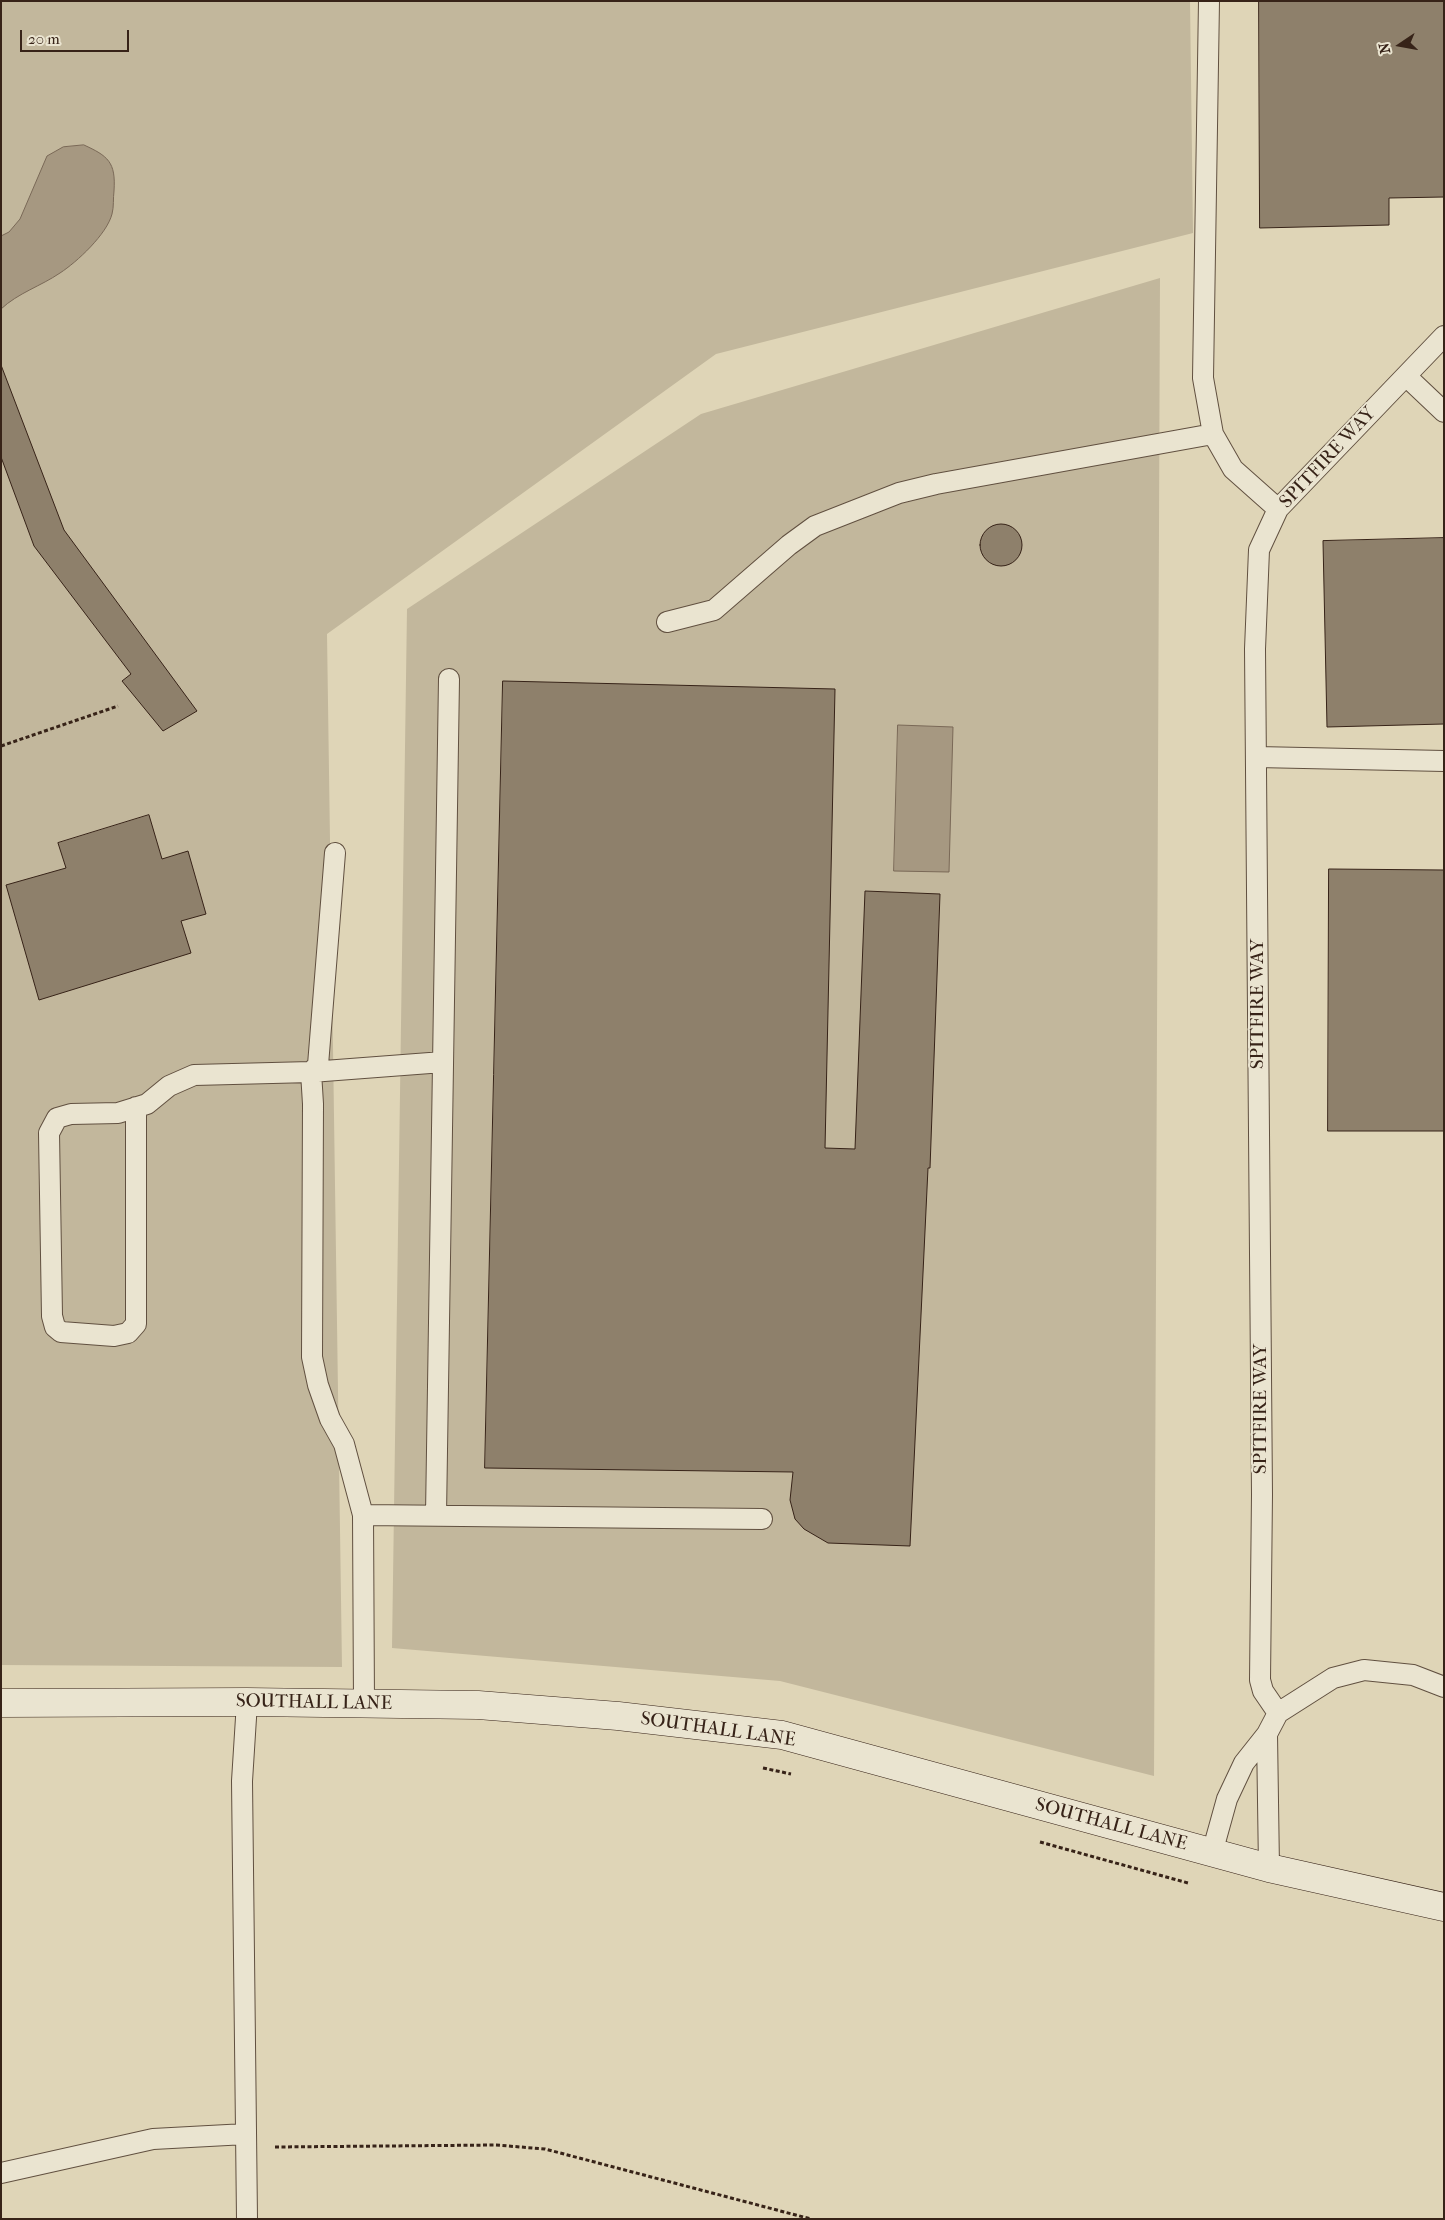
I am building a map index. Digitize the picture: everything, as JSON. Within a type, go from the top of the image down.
[{"type":"street","name":"SOUTHALL LANE","points":[[1,1703],[246,1702],[478,1705],[618,1716],[782,1735],[1269,1868],[1444,1907]]},
{"type":"lane","points":[[1209,1],[1203,378],[1213,434],[1233,469],[1278,510]]},
{"type":"lane","name":"SPITFIRE WAY","points":[[1278,1713],[1263,1691],[1260,1680],[1262,1484],[1255,649],[1259,550],[1278,510],[1444,336]]},
{"type":"lane","points":[[1406,376],[1444,412]]},
{"type":"lane","points":[[667,622],[714,610],[789,545],[816,526],[898,493],[936,484],[1213,434]]},
{"type":"lane","points":[[436,1515],[450,679]]},
{"type":"lane","points":[[1257,757],[1444,761]]},
{"type":"lane","points":[[335,854],[318,1065],[311,1072],[313,1104],[312,1357],[318,1385],[330,1418],[344,1444],[364,1515],[364,1703]]},
{"type":"lane","points":[[136,1107],[136,1324],[128,1333],[114,1336],[61,1332],[55,1327],[52,1316],[48,1133],[57,1118],[71,1114],[118,1113],[136,1107],[147,1104],[169,1086],[194,1075],[311,1072],[443,1062]]},
{"type":"lane","points":[[364,1515],[762,1519]]},
{"type":"lane","points":[[1212,1853],[1227,1799],[1244,1763],[1267,1734],[1278,1713],[1333,1678],[1364,1670],[1413,1675],[1444,1687]]},
{"type":"lane","points":[[246,1702],[242,1781],[247,2219]]},
{"type":"lane","points":[[1267,1734],[1269,1868]]},
{"type":"lane","points":[[1,2173],[154,2139],[247,2141]]},
{"type":"path","points":[[1,746],[118,706]]},
{"type":"path","points":[[756,1767],[794,1775]]},
{"type":"path","points":[[247,2141],[496,2145],[545,2149],[811,2219]]},
{"type":"shaded area","points":[[1,1],[1190,1],[1193,233],[716,354],[327,634],[342,1667],[1,1665]]},
{"type":"shaded area","points":[[84,145],[105,157],[109,161],[114,173],[113,211],[109,222],[98,239],[75,262],[53,278],[15,298],[1,309],[1,236],[9,232],[20,219],[47,156],[63,147]]},
{"type":"shaded area","points":[[1160,278],[1154,1776],[780,1681],[392,1648],[407,609],[701,414]]},
{"type":"shaded area","points":[[898,725],[953,727],[949,872],[894,871]]},
{"type":"building","points":[[1259,1],[1444,1],[1444,197],[1389,198],[1389,225],[1260,228]]},
{"type":"building","points":[[1,365],[64,530],[197,711],[163,731],[122,681],[131,674],[34,546],[1,457]]},
{"type":"building","points":[[1001,524],[1016,530],[1022,545],[1016,560],[1001,566],[986,560],[980,545],[986,530]]},
{"type":"building","points":[[1444,538],[1444,724],[1327,727],[1323,541]]},
{"type":"building","points":[[503,681],[835,689],[825,1148],[855,1149],[865,891],[940,894],[930,1168],[928,1168],[910,1546],[828,1543],[804,1529],[795,1519],[790,1500],[793,1472],[485,1468]]},
{"type":"building","points":[[149,815],[162,859],[188,851],[206,914],[181,921],[191,953],[39,1000],[6,885],[66,868],[58,843]]},
{"type":"building","points":[[1329,869],[1444,870],[1444,1131],[1328,1131]]}]
